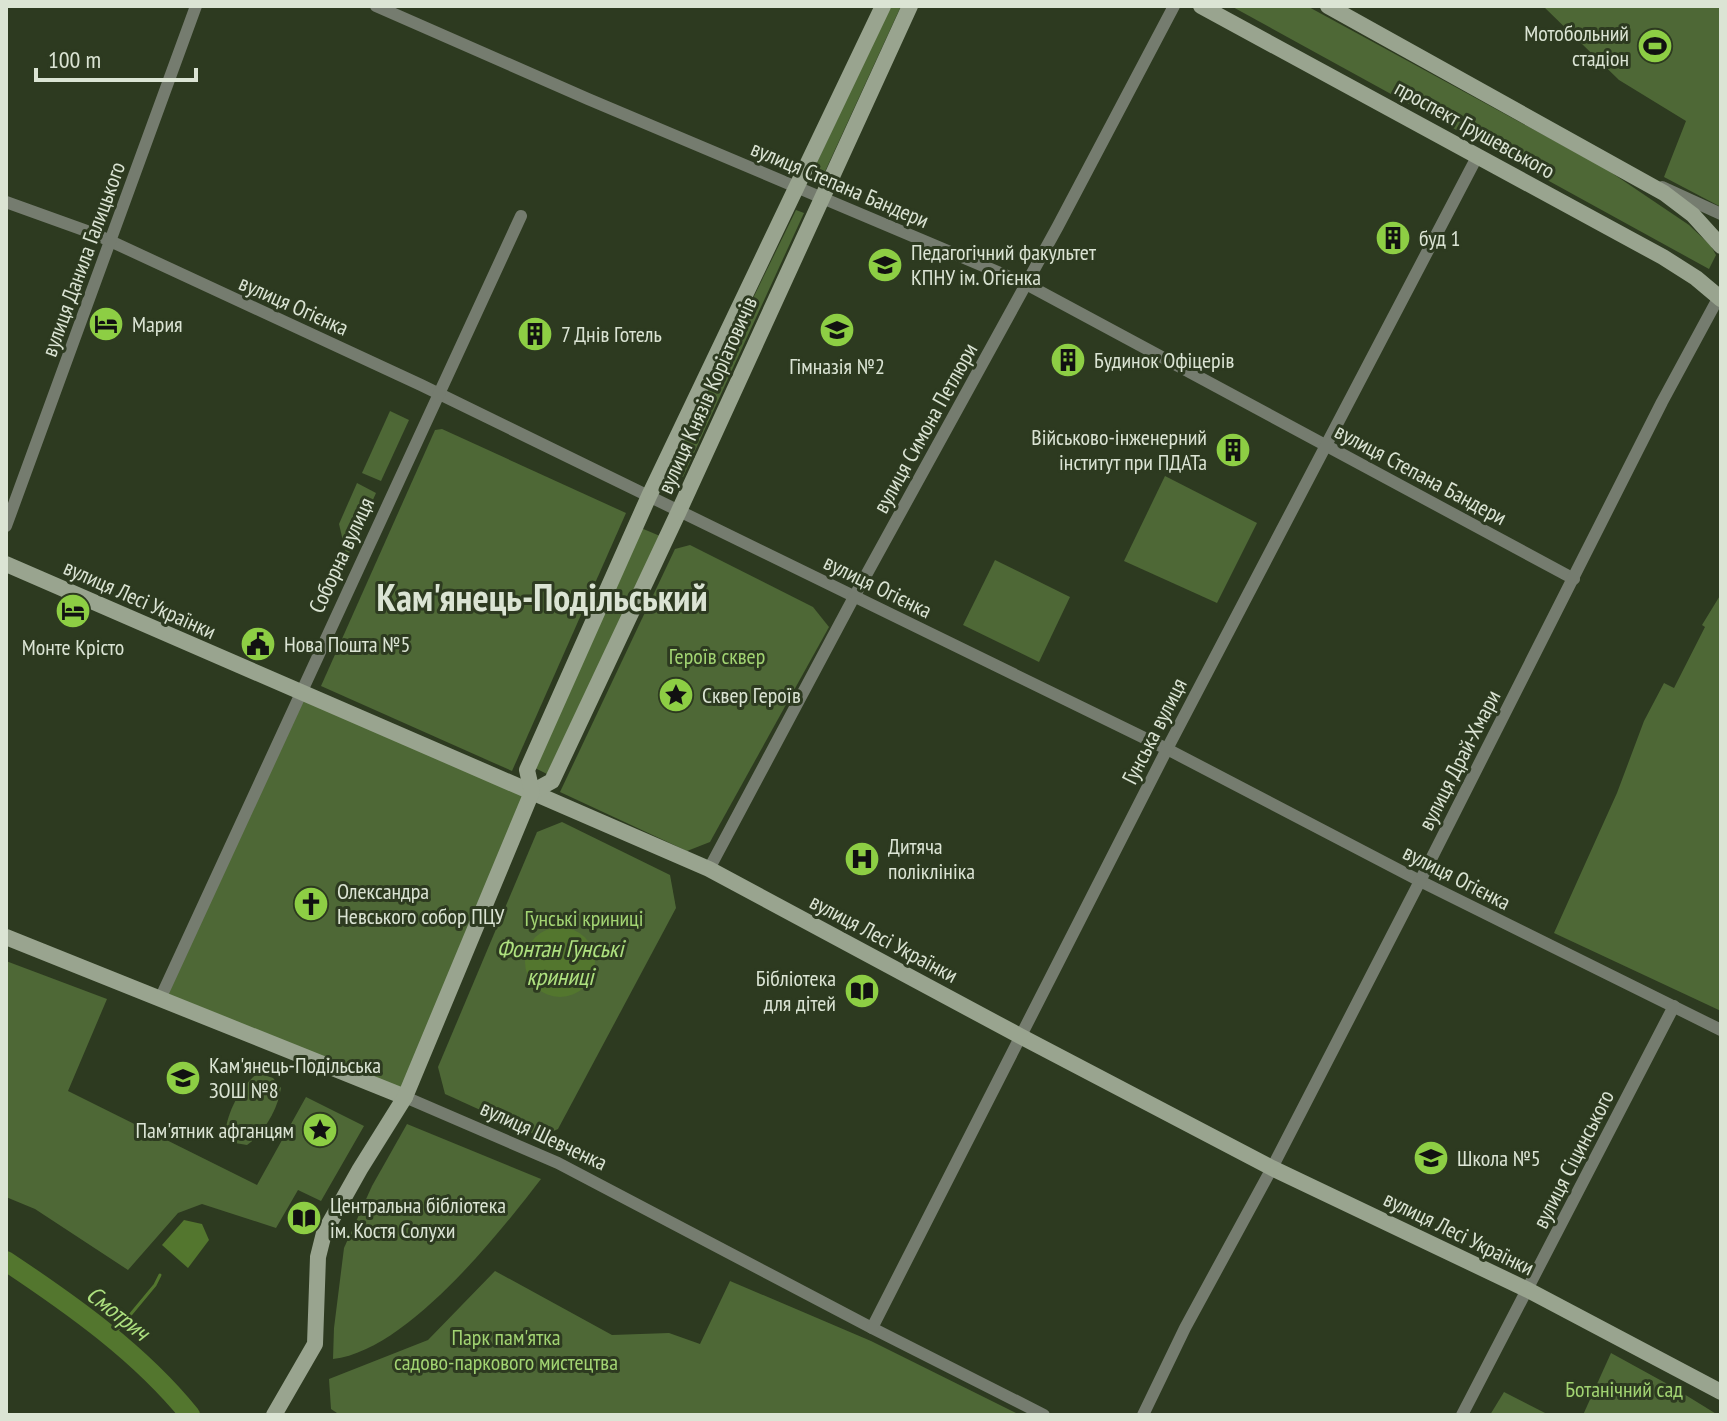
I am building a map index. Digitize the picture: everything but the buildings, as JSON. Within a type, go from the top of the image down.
[{"type":"main road","name":"вулиця Князів Коріатовичів","points":[[274,1415],[315,1344],[318,1257],[324,1233],[405,1097],[532,792],[527,770],[649,496],[883,6]]},
{"type":"main road","name":"вулиця Князів Коріатовичів","points":[[532,792],[552,781],[910,6]]},
{"type":"main road","name":"проспект Грушевського","points":[[1201,6],[1663,257],[1720,296]]},
{"type":"main road","name":"проспект Грушевського","points":[[1328,6],[1664,193],[1693,215],[1721,246]]},
{"type":"main road","name":"вулиця Лесі Українки","points":[[6,564],[709,869],[1272,1168],[1528,1290],[1721,1392]]},
{"type":"main road","name":"вулиця Шевченка","points":[[6,937],[405,1097]]},
{"type":"street","name":"вулиця Данила Галицького","points":[[6,526],[196,6]]},
{"type":"street","name":"вулиця Степана Бандери","points":[[376,6],[1026,284],[1574,579]]},
{"type":"street","name":"вулиця Симона Петлюри","points":[[709,869],[1174,6]]},
{"type":"street","name":"Гунська вулиця","points":[[872,1328],[1167,749],[1478,155]]},
{"type":"street","points":[[1616,167],[1721,214]]},
{"type":"street","name":"вулиця Огієнка","points":[[6,202],[111,242],[649,496],[1167,749],[1420,881],[1721,1030]]},
{"type":"street","name":"Соборна вулиця","points":[[160,999],[521,216]]},
{"type":"street","name":"вулиця Драй-Хмари","points":[[1143,1415],[1185,1328],[1272,1168],[1420,881],[1662,402],[1720,296]]},
{"type":"street","name":"вулиця Сіцинського","points":[[1462,1415],[1674,1006]]},
{"type":"street","name":"вулиця Шевченка","points":[[405,1097],[558,1163],[1044,1415]]},
{"type":"green space","points":[[890,6],[901,6],[822,178],[812,173]]},
{"type":"green space","points":[[1231,6],[1307,6],[1606,169],[1689,225],[1711,246],[1716,255],[1709,269]]},
{"type":"green space","name":"Мотобольний стадіон","points":[[1543,6],[1721,6],[1721,207],[1664,177],[1686,121],[1619,80]]},
{"type":"green space","points":[[796,210],[804,213],[683,477],[669,471]]},
{"type":"green space","points":[[390,411],[409,420],[381,481],[362,473]]},
{"type":"green space","points":[[442,429],[626,513],[512,771],[321,686],[435,430]]},
{"type":"green space","points":[[1165,476],[1257,523],[1217,603],[1124,561]]},
{"type":"green space","points":[[357,483],[376,493],[347,558],[339,524]]},
{"type":"green space","points":[[641,528],[660,536],[547,774],[535,768]]},
{"type":"green space","name":"Героїв сквер","points":[[690,545],[813,607],[829,627],[710,842],[687,851],[560,792],[675,549]]},
{"type":"green space","points":[[995,560],[1070,597],[1039,662],[963,625]]},
{"type":"green space","points":[[1721,594],[1721,1011],[1554,933],[1617,793],[1644,721],[1664,683],[1674,688],[1705,627],[1702,625]]},
{"type":"green space","points":[[301,693],[532,792],[405,1097],[160,999]]},
{"type":"green space","name":"Гунські криниці","points":[[562,822],[670,875],[676,908],[558,1129],[540,1137],[445,1094],[438,1067],[537,832]]},
{"type":"green space","points":[[6,961],[107,999],[68,1091],[257,1185],[306,1097],[364,1126],[321,1201],[298,1190],[276,1228],[202,1204],[178,1213],[128,1270],[35,1209],[6,1197]]},
{"type":"green space","points":[[258,1073],[273,1078],[281,1088],[277,1104],[253,1140],[247,1145],[235,1143],[225,1133],[229,1116],[240,1092]]},
{"type":"green space","points":[[407,1124],[541,1179],[476,1258],[420,1313],[361,1351],[333,1359],[344,1248],[372,1186]]},
{"type":"green space","name":"Парк пам'ятка садово-паркового мистецтва","points":[[495,1271],[612,1335],[669,1333],[700,1344],[730,1281],[871,1341],[1020,1415],[340,1415],[331,1409],[329,1379],[428,1340]]},
{"type":"green space","name":"Ботанічний сад","points":[[1611,1353],[1671,1386],[1718,1415],[1583,1415]]},
{"type":"green space","name":"Ботанічний сад","points":[[1504,1392],[1549,1415],[1490,1415]]},
{"type":"water","name":"Фонтан Гунські криниці","points":[[567,927],[589,942],[595,962],[593,976],[585,987],[574,995],[553,997],[535,987],[527,976],[525,955],[535,937],[546,929]]},
{"type":"water","points":[[184,1220],[202,1224],[209,1240],[188,1268],[162,1245]]},
{"type":"waterway","name":"Смотрич","points":[[6,1261],[80,1313],[127,1351],[190,1415]]},
{"type":"waterway","points":[[111,1338],[160,1275]]},
{"type":"place","name":"Мотобольний стадіон","points":[[1655,46]]},
{"type":"place","name":"буд 1","points":[[1393,238]]},
{"type":"place","name":"Педагогічний факультет КПНУ ім. Огієнка","points":[[885,265]]},
{"type":"place","name":"Мария","points":[[106,324]]},
{"type":"place","name":"Гімназія №2","points":[[837,330]]},
{"type":"place","name":"7 Днів Готель","points":[[535,334]]},
{"type":"place","name":"Будинок Офіцерів","points":[[1068,360]]},
{"type":"place","name":"Військово-інженерний інститут при ПДАТа","points":[[1233,450]]},
{"type":"place","name":"Монте Крісто","points":[[73,611]]},
{"type":"place","name":"Нова Пошта №5","points":[[258,644]]},
{"type":"place","name":"Сквер Героїв","points":[[676,695]]},
{"type":"place","name":"Дитяча поліклініка","points":[[862,859]]},
{"type":"place","name":"Олександра Невського собор ПЦУ","points":[[311,904]]},
{"type":"place","name":"Бібліотека для дітей","points":[[862,991]]},
{"type":"place","name":"Кам'янець-Подільська ЗОШ №8","points":[[183,1078]]},
{"type":"place","name":"Пам'ятник афганцям","points":[[320,1130]]},
{"type":"place","name":"Школа №5","points":[[1431,1158]]},
{"type":"place","name":"Центральна бібліотека ім. Костя Солухи","points":[[304,1218]]},
{"type":"district","name":"Кам'янець-Подільський","points":[[542,596]]}]
